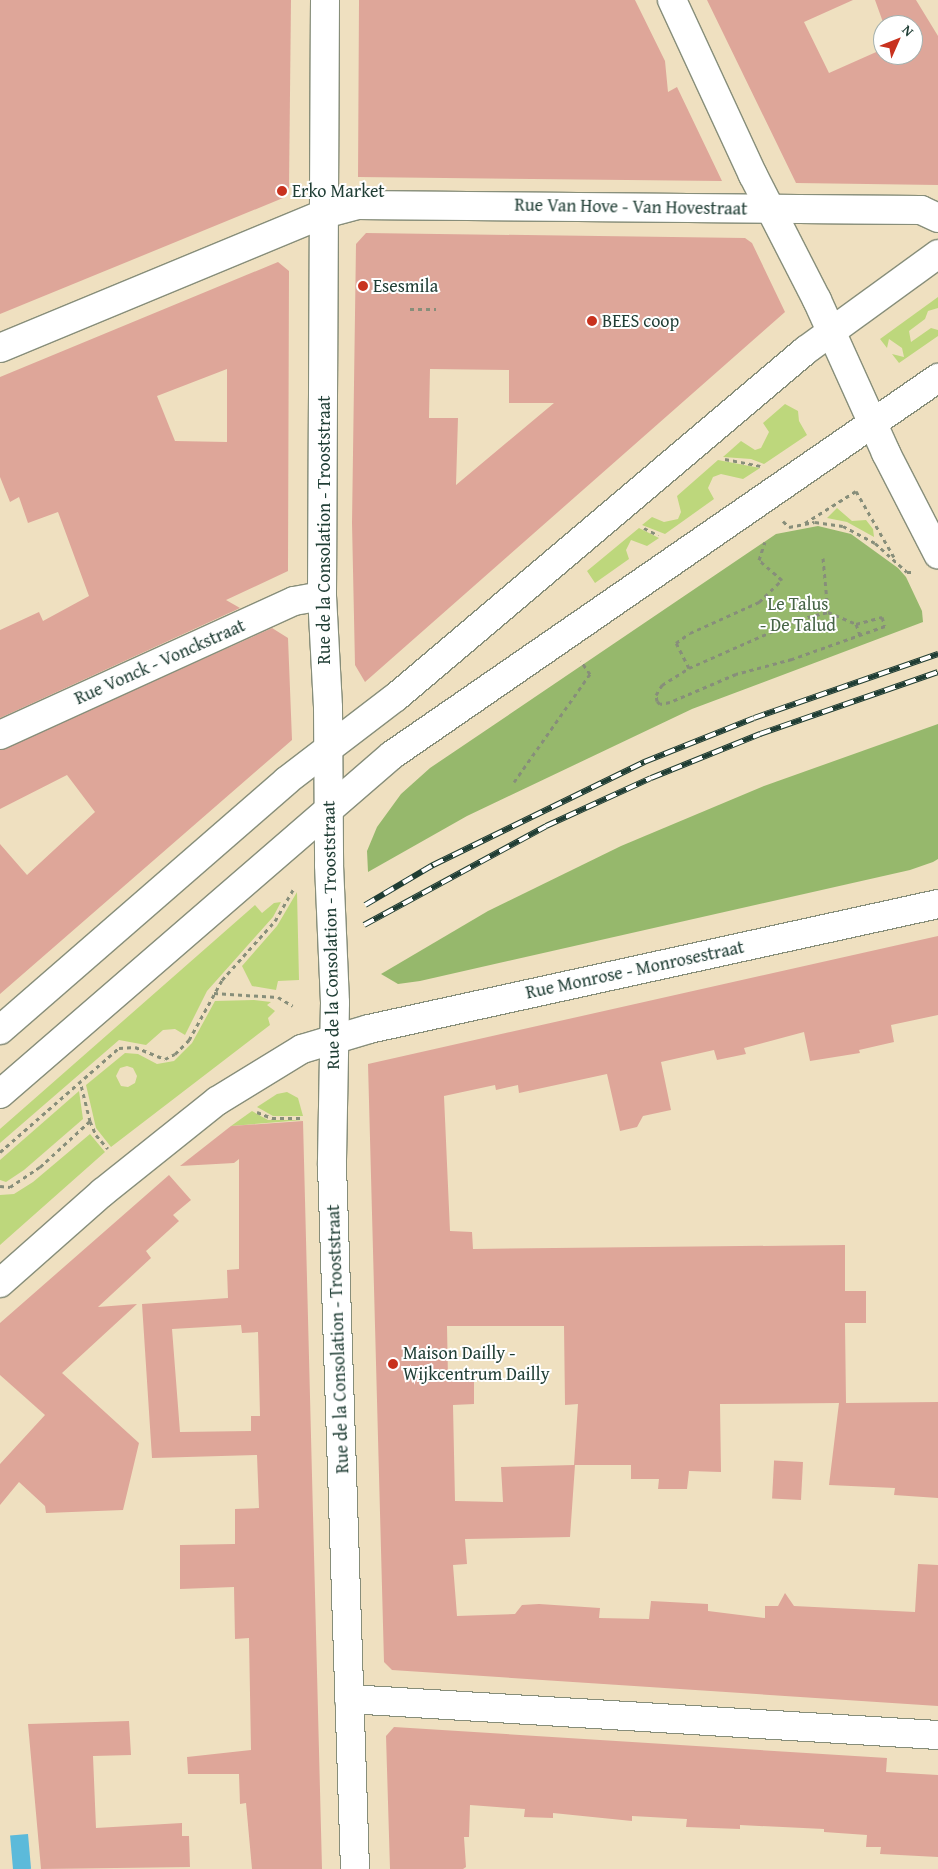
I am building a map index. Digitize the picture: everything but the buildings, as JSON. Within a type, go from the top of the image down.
[{"type":"street","name":"Rue de la Consolation - Trooststraat","points":[[325,0],[322,596],[329,748],[333,1039],[332,1165],[355,1869]]},
{"type":"street","points":[[672,0],[770,209],[831,331],[873,424],[938,554]]},
{"type":"street","name":"Rue Van Hove - Van Hovestraat","points":[[0,348],[324,214],[357,205],[921,210],[938,218]]},
{"type":"street","points":[[0,1030],[286,781],[396,697],[831,331],[938,254]]},
{"type":"street","points":[[0,1094],[392,755],[649,575],[938,378]]},
{"type":"street","name":"Rue Vonck - Vonckstraat","points":[[0,735],[294,601],[322,596]]},
{"type":"street","name":"Rue Monrose - Monrosestraat","points":[[0,1283],[103,1192],[217,1100],[302,1049],[369,1029],[938,904]]},
{"type":"street","points":[[349,1699],[938,1735]]},
{"type":"path","points":[[410,309],[436,309]]},
{"type":"path","points":[[718,455],[730,462],[751,462],[766,469]]},
{"type":"path","points":[[803,524],[856,491],[895,560]]},
{"type":"path","points":[[783,522],[789,527],[803,524],[829,523],[843,526],[875,543],[906,572],[915,572]]},
{"type":"path","points":[[636,524],[664,540]]},
{"type":"path","points":[[689,668],[676,643],[690,634],[759,602],[782,580],[759,560],[765,542]]},
{"type":"path","points":[[823,558],[828,612]]},
{"type":"path","points":[[828,612],[856,624],[876,617],[882,617],[885,626],[860,636],[736,674],[660,704],[656,695],[662,685],[689,668],[800,619],[828,612]]},
{"type":"path","points":[[856,624],[860,636]]},
{"type":"path","points":[[514,782],[590,674],[583,664]]},
{"type":"path","points":[[0,1152],[119,1048],[135,1047],[165,1059],[175,1054],[189,1040],[213,993],[222,980],[275,921],[295,887]]},
{"type":"path","points":[[213,993],[278,997],[292,1006]]},
{"type":"path","points":[[80,1081],[90,1121],[96,1135],[108,1148]]},
{"type":"path","points":[[252,1108],[272,1118],[310,1118]]},
{"type":"path","points":[[0,1186],[10,1187],[40,1167],[90,1121]]},
{"type":"green space","points":[[938,297],[938,308],[928,311],[925,319],[909,331],[911,342],[931,328],[938,330],[938,336],[899,363],[892,354],[904,357],[902,348],[889,339],[887,348],[880,339]]},
{"type":"green space","points":[[785,404],[798,411],[799,421],[807,435],[764,464],[751,459],[723,457],[741,441],[755,450],[761,448],[769,432],[763,423]]},
{"type":"green space","points":[[718,460],[760,468],[743,479],[721,474],[713,477],[708,488],[714,499],[665,534],[642,525],[652,517],[664,522],[678,519],[681,512],[677,496]]},
{"type":"green space","points":[[837,508],[852,521],[866,520],[873,529],[874,537],[847,522],[827,518]]},
{"type":"green space","name":"Le Talus - De Talud","points":[[818,526],[851,534],[898,568],[906,577],[922,611],[923,622],[692,709],[467,816],[368,872],[367,851],[377,827],[401,794],[430,768],[776,534]]},
{"type":"green space","points":[[639,528],[659,538],[647,546],[631,540],[626,550],[629,559],[595,583],[587,571]]},
{"type":"green space","points":[[938,724],[938,859],[933,862],[910,870],[420,981],[398,984],[381,974],[488,911],[621,846],[764,786]]},
{"type":"green space","points":[[297,892],[299,980],[278,981],[276,990],[252,986],[242,966],[277,926]]},
{"type":"green space","points":[[281,902],[273,917],[207,991],[185,1035],[175,1029],[163,1030],[146,1045],[119,1040],[0,1143],[0,1129],[255,905],[262,913],[274,903]]},
{"type":"green space","points":[[254,1000],[271,1002],[267,1005],[275,1011],[268,1018],[270,1025],[111,1147],[96,1128],[86,1085],[125,1053],[138,1054],[157,1064],[174,1061],[192,1043],[215,1001]],"holes":[[[127,1066],[133,1068],[137,1076],[135,1083],[128,1087],[121,1086],[116,1076],[120,1068]]]},
{"type":"green space","points":[[79,1091],[83,1119],[24,1170],[6,1182],[0,1180],[0,1160]]},
{"type":"green space","points":[[287,1092],[298,1098],[303,1116],[273,1116],[257,1107],[277,1094]]},
{"type":"green space","points":[[252,1111],[268,1120],[303,1120],[231,1126]]},
{"type":"green space","points":[[90,1134],[105,1152],[0,1245],[0,1195],[14,1194],[33,1182]]},
{"type":"water","points":[[28,1834],[31,1869],[13,1869],[10,1836]]},
{"type":"railway","points":[[365,905],[433,865],[644,762],[754,718],[938,654]]},
{"type":"railway","points":[[364,925],[546,826],[651,778],[760,734],[938,672]]},
{"type":"place","name":"Erko Market","points":[[282,191]]},
{"type":"place","name":"Esesmila","points":[[363,286]]},
{"type":"place","name":"BEES coop","points":[[592,321]]},
{"type":"place","name":"Maison Dailly - Wijkcentrum Dailly","points":[[393,1364]]}]
